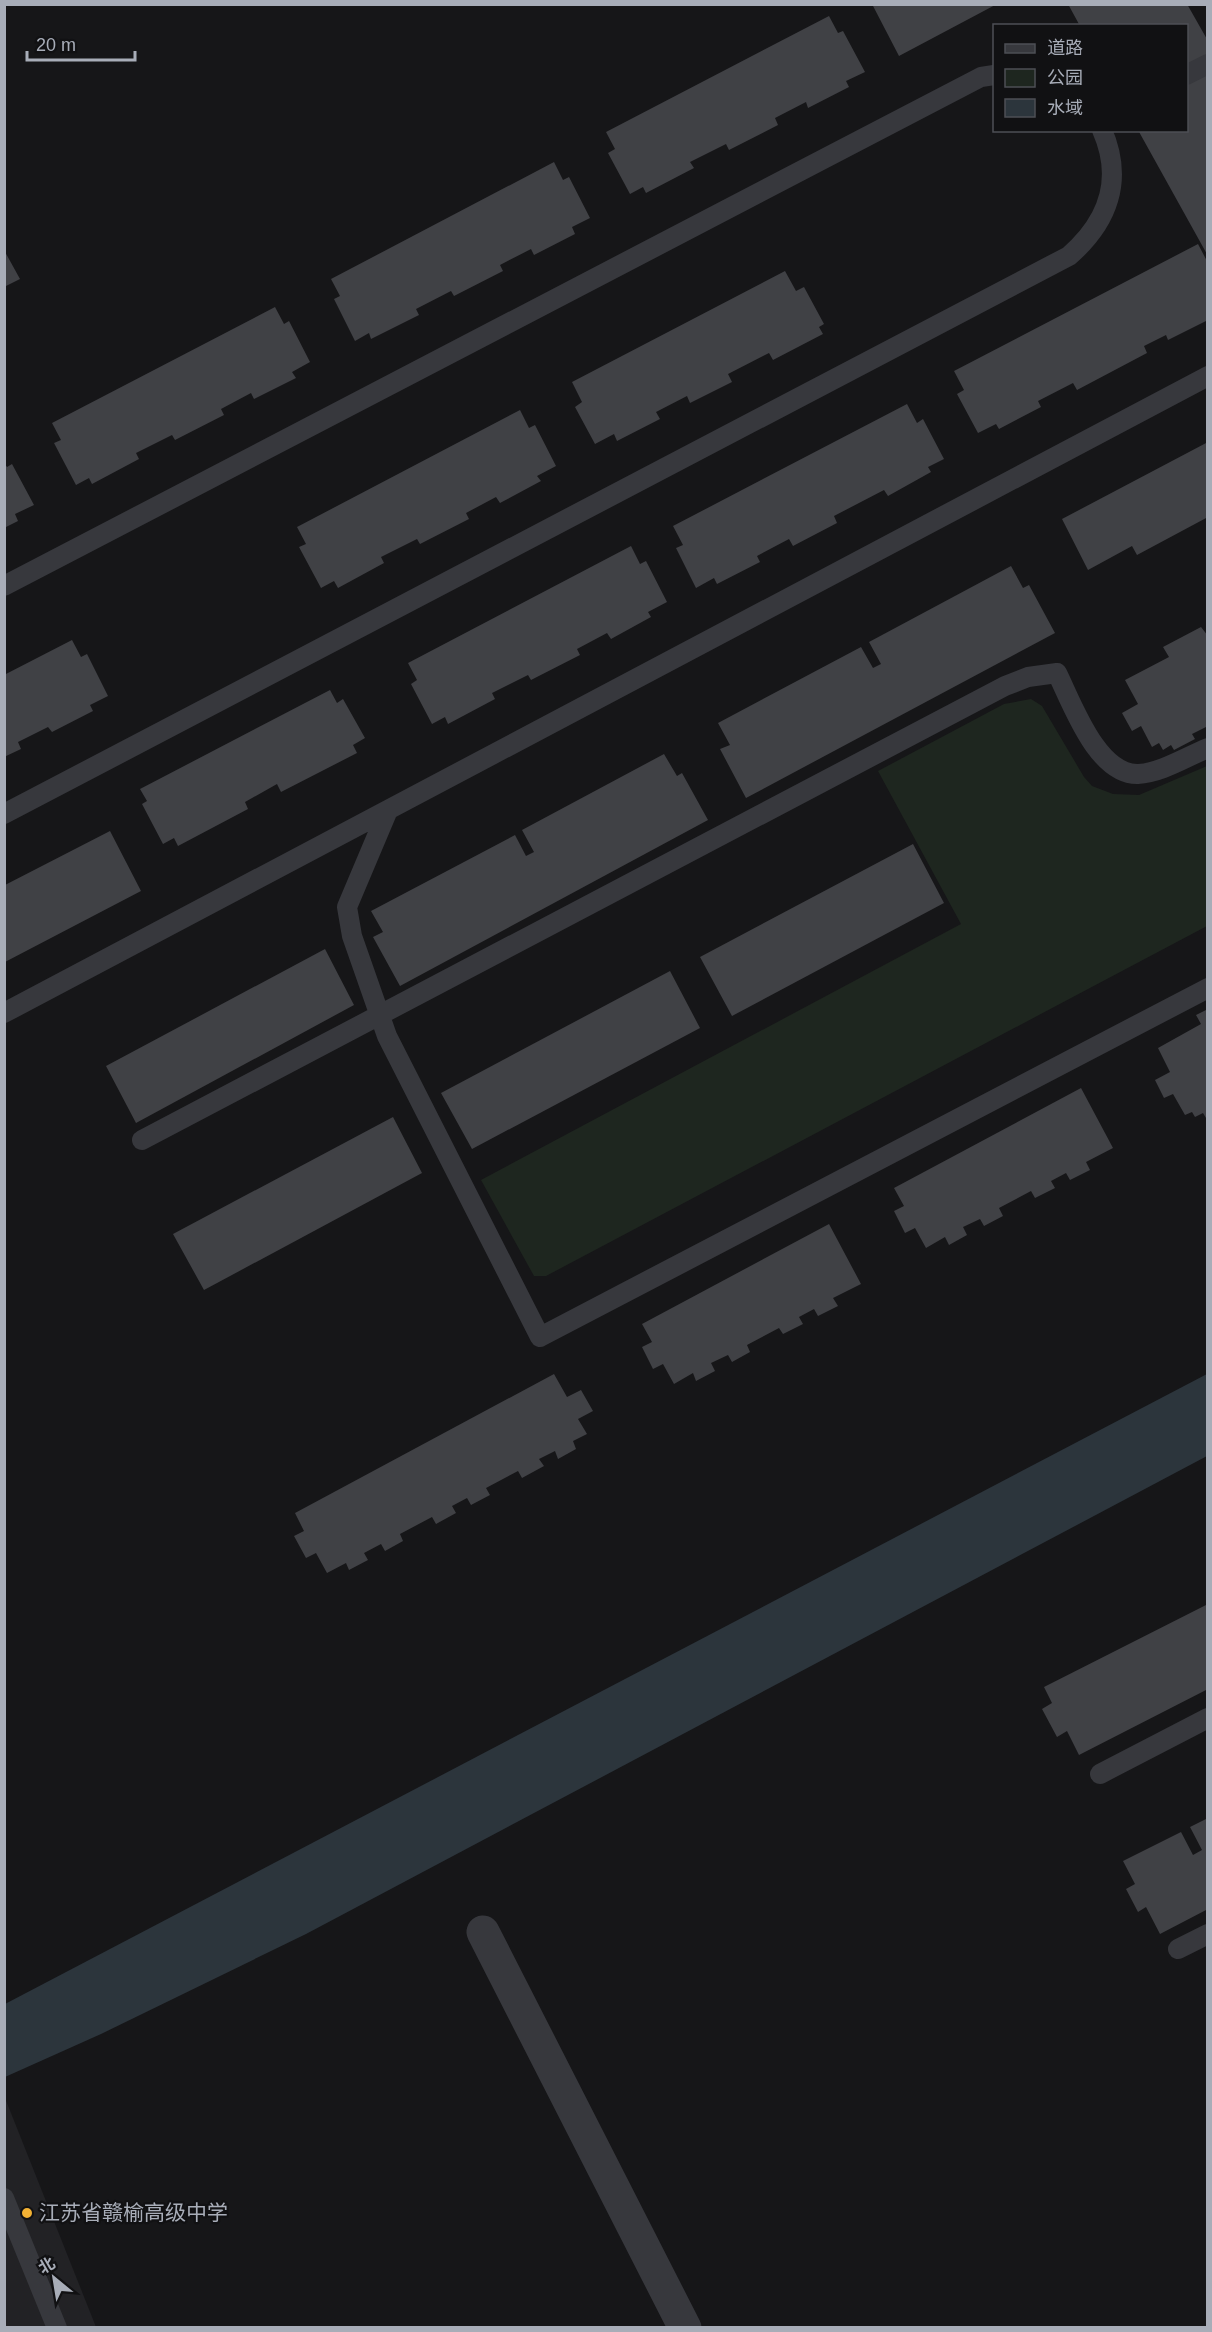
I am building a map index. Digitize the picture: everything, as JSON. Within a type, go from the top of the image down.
[{"type":"street","points":[[483,1932],[685,2328]]},
{"type":"lane","points":[[1188,74],[1208,64]]},
{"type":"lane","points":[[4,586],[981,77],[993,75]]},
{"type":"lane","points":[[4,814],[1069,256],[1087,240],[1099,223],[1107,204],[1112,184],[1112,163],[1103,132]]},
{"type":"lane","points":[[4,1013],[1208,376]]},
{"type":"lane","points":[[142,1140],[994,692],[1028,677],[1057,673],[1091,740],[1107,761],[1121,771],[1137,774],[1154,771],[1208,748]]},
{"type":"lane","points":[[388,810],[347,906],[352,936],[387,1036],[540,1337],[1208,988]]},
{"type":"lane","points":[[1100,1774],[1208,1718]]},
{"type":"lane","points":[[1178,1949],[1208,1934]]},
{"type":"lane","points":[[4,2198],[9,2221],[57,2328]]},
{"type":"shaded area","name":"江苏省赣榆高级中学","points":[[5,2098],[96,2327],[5,2327]]},
{"type":"green space","points":[[1031,699],[1042,706],[1084,777],[1092,786],[1113,794],[1139,795],[1207,766],[1207,926],[546,1276],[534,1276],[481,1180],[961,924],[878,771],[1004,704]]},
{"type":"water","points":[[1207,1374],[1207,1456],[306,1934],[101,2034],[5,2077],[5,2004]]},
{"type":"building","points":[[872,4],[997,4],[899,56]]},
{"type":"building","points":[[1068,4],[1187,4],[1208,41],[1208,256],[1139,132],[1188,132],[1188,24],[1079,24]]},
{"type":"building","points":[[829,16],[838,33],[843,31],[865,72],[846,81],[849,87],[808,108],[806,102],[775,118],[778,125],[729,150],[726,144],[690,162],[694,168],[646,193],[643,187],[630,194],[608,153],[615,149],[606,132]]},
{"type":"building","points":[[554,162],[563,180],[569,177],[590,218],[572,227],[575,234],[534,255],[531,249],[500,265],[503,271],[454,296],[451,291],[416,309],[419,315],[371,339],[369,333],[355,341],[334,299],[340,296],[331,279]]},
{"type":"building","points":[[1198,244],[1208,263],[1208,320],[1168,340],[1166,335],[1144,346],[1147,353],[1077,390],[1073,383],[1038,401],[1041,407],[999,429],[996,424],[978,433],[957,394],[964,390],[954,371]]},
{"type":"building","points":[[4,250],[20,279],[4,287]]},
{"type":"building","points":[[785,271],[796,291],[804,287],[824,324],[819,327],[823,334],[773,360],[769,353],[728,374],[732,382],[690,403],[687,396],[656,412],[660,419],[617,441],[614,434],[595,444],[575,407],[582,402],[572,382]]},
{"type":"building","points":[[275,307],[284,324],[289,321],[310,362],[292,372],[296,378],[254,399],[251,393],[221,409],[224,415],[175,440],[172,435],[136,453],[139,459],[92,484],[89,478],[76,485],[54,443],[61,440],[52,423]]},
{"type":"building","points":[[907,404],[917,423],[923,419],[944,459],[928,467],[931,472],[888,496],[884,490],[834,516],[837,523],[793,546],[789,539],[757,556],[760,562],[717,584],[714,578],[696,588],[676,548],[683,545],[673,526]]},
{"type":"building","points":[[520,410],[529,428],[535,425],[556,466],[537,476],[541,481],[500,503],[496,497],[466,513],[469,519],[420,544],[417,539],[381,557],[384,563],[338,588],[334,581],[321,588],[299,547],[306,544],[297,527]]},
{"type":"building","points":[[1208,442],[1208,517],[1137,555],[1132,546],[1088,570],[1062,519]]},
{"type":"building","points":[[4,463],[7,467],[12,464],[34,505],[15,514],[18,521],[4,528]]},
{"type":"building","points":[[631,546],[640,564],[646,561],[667,602],[648,612],[651,617],[611,639],[607,633],[577,649],[580,655],[531,680],[528,675],[492,693],[495,699],[448,724],[445,717],[432,724],[411,684],[417,680],[408,663]]},
{"type":"building","points":[[1011,566],[1023,588],[1029,585],[1055,633],[746,798],[720,749],[730,745],[718,723],[861,647],[873,668],[881,664],[869,642]]},
{"type":"building","points":[[1201,627],[1208,636],[1208,726],[1192,734],[1195,739],[1174,750],[1171,745],[1163,750],[1159,743],[1152,747],[1141,726],[1132,731],[1122,713],[1138,704],[1125,680],[1169,657],[1163,647]]},
{"type":"building","points":[[72,640],[81,657],[87,654],[108,696],[90,705],[93,711],[52,732],[48,727],[18,742],[21,749],[4,757],[4,675]]},
{"type":"building","points":[[330,690],[337,703],[343,699],[365,738],[353,745],[357,753],[281,792],[277,784],[245,802],[248,809],[178,846],[174,838],[163,844],[142,804],[147,801],[140,789]]},
{"type":"building","points":[[664,754],[677,776],[682,773],[708,820],[400,986],[373,937],[383,932],[371,911],[515,835],[526,856],[534,852],[522,830]]},
{"type":"building","points":[[110,831],[141,891],[5,962],[5,885]]},
{"type":"building","points":[[913,844],[944,903],[732,1016],[700,957]]},
{"type":"building","points":[[325,949],[354,1005],[136,1123],[106,1066]]},
{"type":"building","points":[[670,971],[700,1028],[472,1149],[441,1093]]},
{"type":"building","points":[[1208,1009],[1208,1117],[1206,1118],[1203,1113],[1195,1117],[1192,1112],[1185,1115],[1173,1094],[1164,1098],[1155,1080],[1170,1072],[1158,1048],[1201,1024],[1196,1015]]},
{"type":"building","points":[[1081,1088],[1113,1148],[1086,1162],[1090,1170],[1070,1180],[1066,1173],[1051,1181],[1055,1188],[1035,1198],[1031,1191],[999,1208],[1003,1216],[984,1226],[980,1219],[963,1227],[967,1235],[949,1245],[945,1237],[926,1248],[915,1228],[905,1233],[894,1211],[904,1206],[894,1188]]},
{"type":"building","points":[[393,1117],[422,1173],[204,1290],[173,1234]]},
{"type":"building","points":[[829,1224],[861,1284],[833,1298],[838,1306],[818,1316],[814,1309],[799,1317],[803,1324],[783,1334],[779,1328],[747,1345],[750,1352],[732,1362],[728,1355],[711,1363],[715,1371],[696,1381],[693,1373],[674,1384],[663,1364],[653,1369],[642,1347],[652,1342],[642,1324]]},
{"type":"building","points":[[554,1374],[567,1397],[581,1390],[593,1411],[578,1419],[587,1434],[573,1441],[576,1449],[558,1459],[555,1451],[539,1459],[544,1466],[522,1478],[518,1471],[486,1488],[490,1495],[471,1505],[467,1498],[452,1506],[456,1513],[436,1524],[432,1517],[400,1534],[403,1541],[385,1551],[381,1544],[364,1553],[368,1560],[349,1570],[346,1563],[327,1573],[316,1553],[306,1558],[294,1536],[304,1531],[295,1513]]},
{"type":"building","points":[[1208,1604],[1208,1689],[1079,1755],[1067,1731],[1057,1737],[1042,1709],[1052,1703],[1044,1687]]},
{"type":"building","points":[[1208,1818],[1208,1909],[1160,1934],[1146,1907],[1138,1912],[1126,1889],[1135,1884],[1123,1861],[1181,1832],[1193,1855],[1202,1850],[1190,1827]]},
{"type":"place","name":"江苏省赣榆高级中学","points":[[27,2213]]}]
